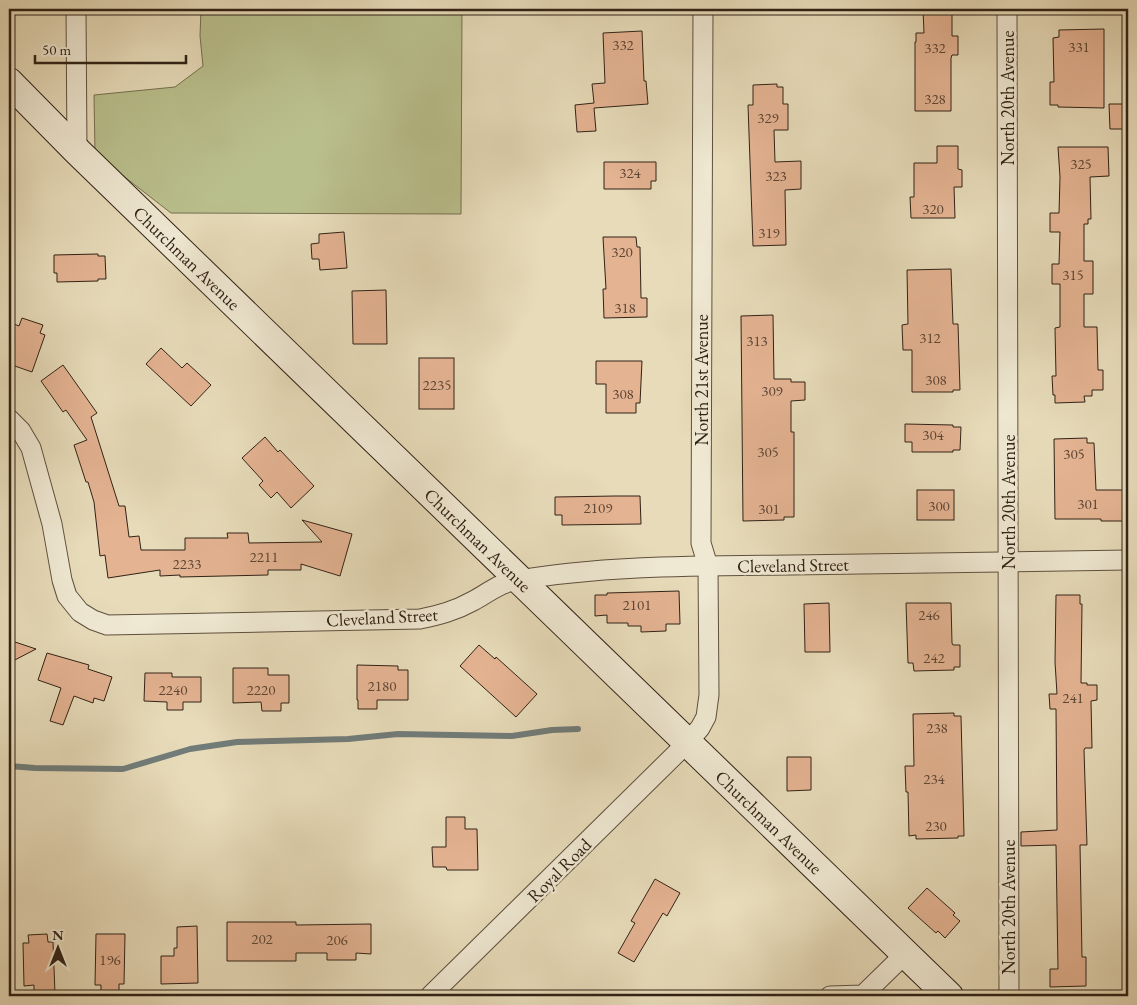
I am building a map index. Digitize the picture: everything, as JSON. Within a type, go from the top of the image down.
[{"type":"main road","name":"Churchman Avenue","points":[[9,82],[77,151],[949,996]]},
{"type":"street","points":[[76,9],[77,151]]},
{"type":"street","name":"North 21st Avenue","points":[[687,743],[700,728],[706,717],[709,695],[708,566],[701,543],[703,9]]},
{"type":"street","name":"North 20th Avenue","points":[[1007,9],[1008,996]]},
{"type":"street","name":"Cleveland Street","points":[[9,419],[20,431],[33,453],[52,524],[62,580],[67,596],[80,612],[100,623],[117,625],[420,619],[444,614],[506,583],[595,571],[708,566],[1128,560]]},
{"type":"street","name":"Royal Road","points":[[430,996],[687,743]]},
{"type":"street","points":[[830,996],[863,996],[905,954]]},
{"type":"green space","points":[[201,9],[462,9],[461,214],[171,213],[95,154],[94,95],[175,87],[203,66],[200,36]]},
{"type":"building","points":[[923,9],[952,9],[952,36],[958,36],[958,55],[952,55],[951,58],[951,111],[915,111],[915,42],[916,33],[924,33]]},
{"type":"building","points":[[1104,29],[1104,108],[1058,107],[1058,105],[1050,105],[1050,82],[1054,82],[1053,38],[1059,37],[1059,30]]},
{"type":"building","points":[[642,31],[644,81],[646,81],[648,104],[594,108],[596,131],[577,132],[575,105],[594,103],[592,84],[605,83],[603,33]]},
{"type":"building","points":[[777,84],[777,87],[783,87],[783,104],[788,104],[788,130],[774,130],[775,162],[801,161],[801,189],[785,190],[786,245],[753,246],[748,105],[753,105],[753,85]]},
{"type":"building","points":[[1109,104],[1128,104],[1128,129],[1110,129]]},
{"type":"building","points":[[937,146],[958,146],[958,169],[962,170],[962,187],[954,187],[955,218],[911,218],[910,197],[914,197],[914,163],[937,163]]},
{"type":"building","points":[[1058,147],[1108,147],[1109,176],[1090,177],[1091,219],[1088,219],[1088,224],[1084,224],[1084,261],[1093,261],[1093,294],[1084,294],[1084,327],[1097,327],[1098,370],[1103,370],[1103,390],[1092,390],[1092,396],[1084,396],[1085,402],[1055,403],[1055,395],[1053,395],[1052,376],[1056,376],[1055,328],[1060,327],[1060,284],[1052,284],[1052,264],[1059,264],[1060,232],[1050,232],[1050,213],[1059,213],[1060,177]]},
{"type":"building","points":[[604,162],[656,162],[656,181],[651,181],[651,189],[604,189]]},
{"type":"building","points":[[344,232],[347,268],[320,270],[319,259],[312,259],[311,244],[319,243],[319,234]]},
{"type":"building","points":[[603,237],[636,237],[637,247],[640,247],[641,298],[647,298],[647,317],[604,318],[603,289],[606,289]]},
{"type":"building","points":[[98,254],[98,256],[105,256],[106,279],[98,279],[98,281],[57,282],[57,273],[54,273],[54,255]]},
{"type":"building","points":[[951,269],[953,324],[958,324],[960,390],[953,390],[953,392],[912,392],[912,350],[903,350],[902,325],[908,324],[907,270]]},
{"type":"building","points":[[386,290],[387,344],[353,344],[352,291]]},
{"type":"building","points":[[773,315],[774,379],[791,379],[791,382],[805,382],[805,400],[791,401],[791,432],[794,432],[794,517],[784,517],[784,520],[743,521],[741,316]]},
{"type":"building","points":[[22,318],[43,325],[40,333],[45,335],[32,372],[9,364],[9,322],[19,326]]},
{"type":"building","points":[[161,348],[182,368],[187,363],[211,385],[191,406],[146,364]]},
{"type":"building","points":[[419,358],[454,358],[454,409],[419,409]]},
{"type":"building","points":[[596,361],[642,361],[640,403],[636,403],[636,413],[606,413],[606,384],[596,384]]},
{"type":"building","points":[[63,365],[97,413],[91,417],[119,506],[125,506],[129,537],[139,536],[141,550],[185,550],[185,538],[228,538],[227,533],[248,533],[249,543],[322,542],[302,520],[352,534],[340,576],[301,564],[301,570],[268,570],[268,575],[180,577],[180,575],[160,576],[160,570],[108,578],[105,555],[100,556],[94,502],[74,445],[87,440],[66,410],[63,412],[41,381]]},
{"type":"building","points":[[905,424],[953,425],[953,427],[961,427],[960,450],[953,450],[953,452],[912,452],[912,442],[905,442]]},
{"type":"building","points":[[265,437],[314,486],[291,508],[277,492],[271,498],[259,485],[263,481],[242,458]]},
{"type":"building","points":[[1087,438],[1087,443],[1094,443],[1096,490],[1128,490],[1128,521],[1055,519],[1054,439]]},
{"type":"building","points":[[917,490],[954,490],[954,520],[917,520]]},
{"type":"building","points":[[640,496],[641,524],[562,525],[562,515],[555,515],[555,497]]},
{"type":"building","points":[[679,591],[680,624],[666,624],[666,631],[641,632],[641,626],[628,626],[628,623],[607,623],[607,615],[595,616],[595,595]]},
{"type":"building","points":[[1056,595],[1080,595],[1080,604],[1082,604],[1081,683],[1097,685],[1097,700],[1091,701],[1092,748],[1085,748],[1084,750],[1087,845],[1080,845],[1082,957],[1086,957],[1086,986],[1050,987],[1050,969],[1058,969],[1056,845],[1021,846],[1021,832],[1057,830],[1056,709],[1050,709],[1049,694],[1057,694],[1055,662]]},
{"type":"building","points":[[829,603],[830,652],[805,652],[804,604]]},
{"type":"building","points":[[906,603],[951,603],[952,643],[953,645],[960,645],[960,667],[954,667],[954,670],[914,671],[913,663],[908,663]]},
{"type":"building","points":[[9,640],[36,649],[9,663]]},
{"type":"building","points":[[479,645],[495,659],[496,657],[537,694],[516,717],[460,666]]},
{"type":"building","points":[[47,653],[89,665],[88,669],[112,677],[104,701],[94,698],[93,703],[74,696],[63,725],[50,721],[61,688],[38,680]]},
{"type":"building","points":[[357,665],[398,666],[398,670],[408,670],[408,700],[377,700],[377,709],[358,709]]},
{"type":"building","points":[[233,668],[268,668],[268,675],[289,675],[289,703],[281,703],[281,711],[262,711],[261,702],[233,703]]},
{"type":"building","points":[[145,673],[172,673],[172,677],[201,677],[201,702],[183,702],[183,710],[167,710],[167,702],[144,701]]},
{"type":"building","points":[[954,713],[954,716],[961,716],[964,836],[958,836],[958,838],[916,839],[916,835],[909,836],[908,792],[906,792],[905,766],[914,766],[913,714]]},
{"type":"building","points":[[787,757],[811,757],[811,790],[787,791]]},
{"type":"building","points":[[446,817],[465,817],[465,829],[477,829],[478,870],[447,870],[446,867],[433,867],[432,847],[446,847]]},
{"type":"building","points":[[655,879],[680,893],[667,916],[663,913],[634,962],[618,953],[635,923],[631,921]]},
{"type":"building","points":[[927,888],[955,913],[953,915],[960,921],[945,938],[938,931],[936,933],[908,908]]},
{"type":"building","points":[[227,922],[296,922],[296,925],[371,924],[371,954],[356,953],[356,960],[327,960],[327,953],[296,953],[296,961],[227,961]]},
{"type":"building","points":[[197,926],[198,983],[161,984],[161,956],[174,956],[174,948],[177,948],[177,927]]},
{"type":"building","points":[[47,934],[48,942],[53,942],[55,994],[34,994],[34,985],[24,986],[23,943],[29,943],[28,935]]},
{"type":"building","points":[[96,934],[125,934],[124,984],[119,984],[119,992],[101,992],[101,985],[95,985]]},
{"type":"waterway","points":[[9,766],[123,769],[190,749],[237,742],[348,739],[398,734],[512,736],[552,730],[578,729]]}]
